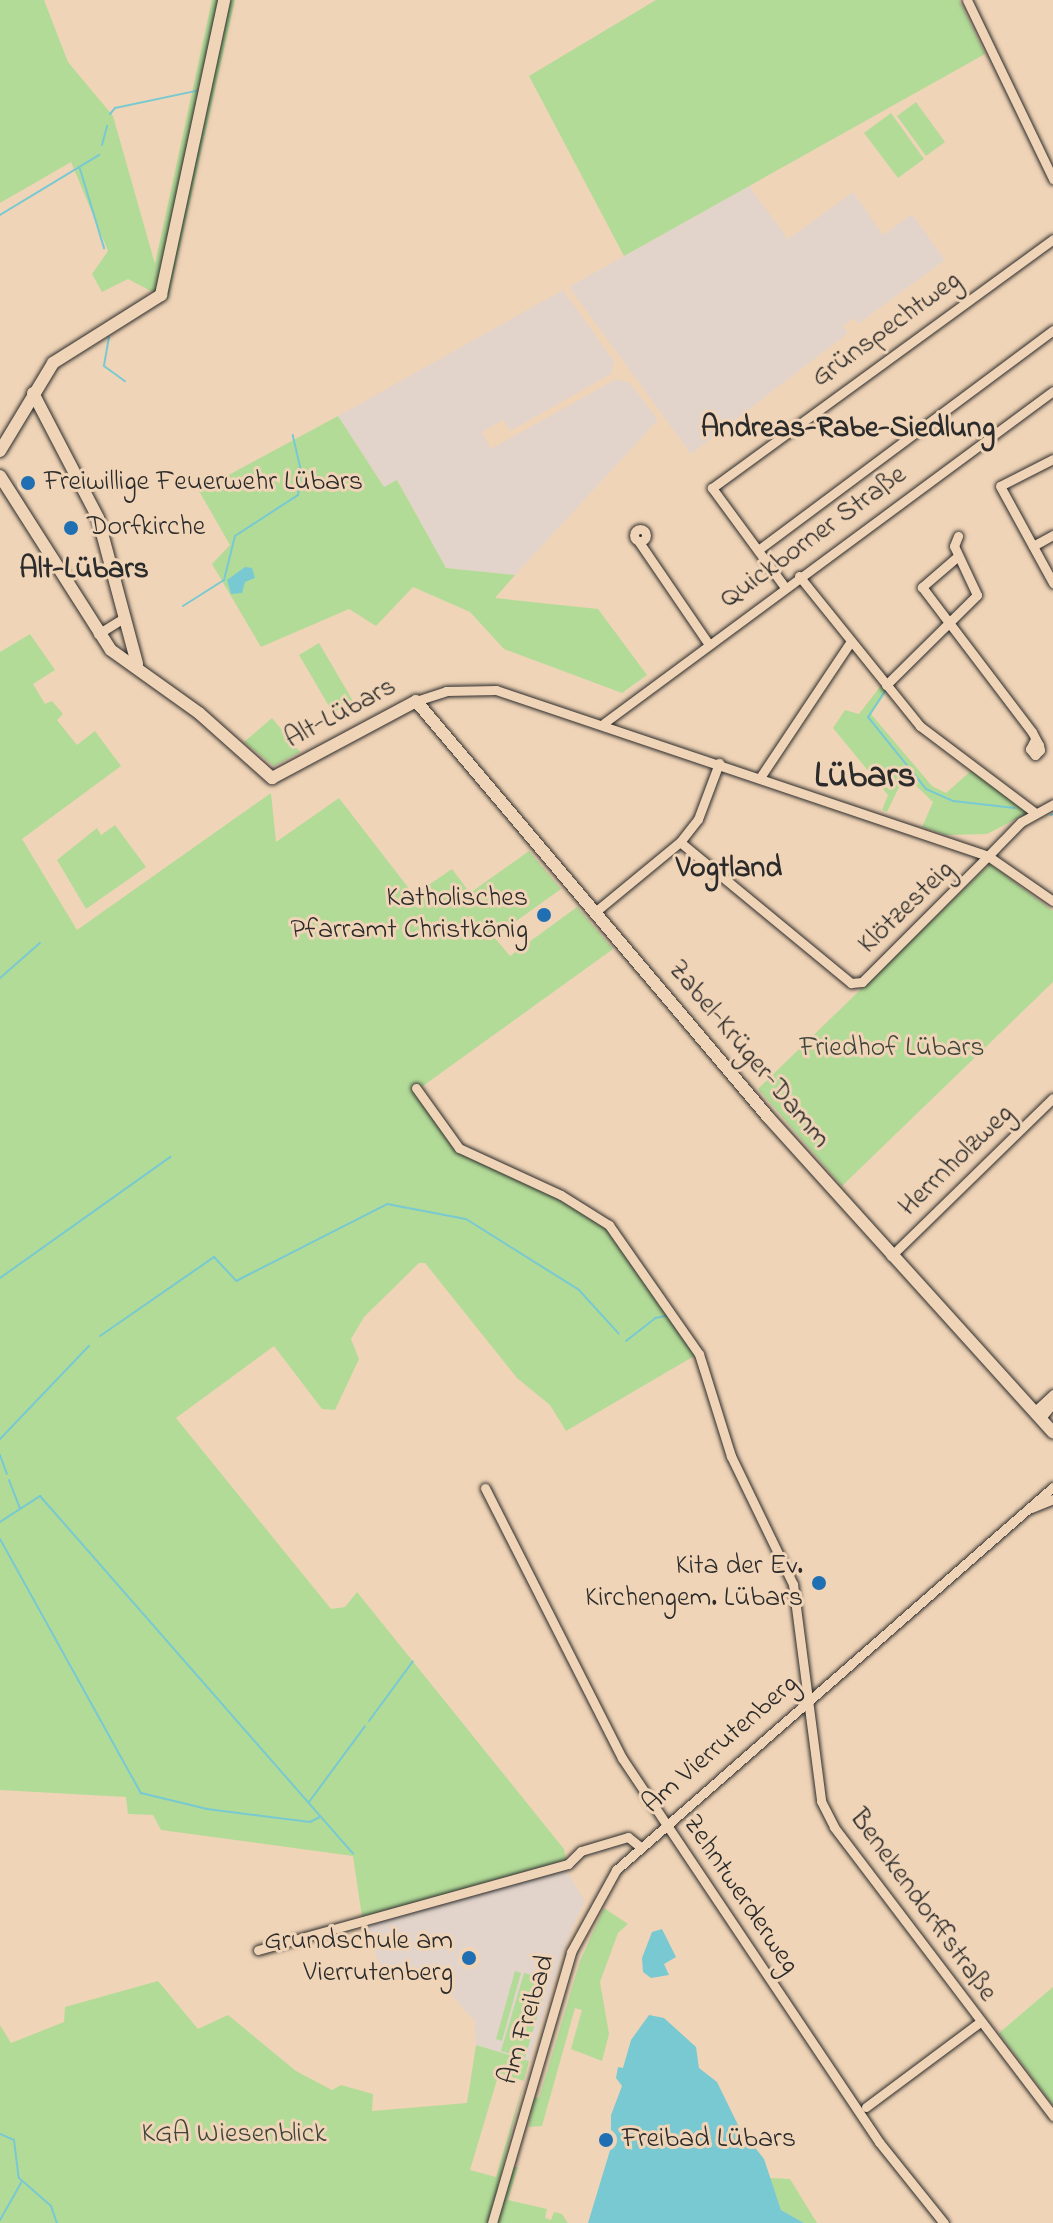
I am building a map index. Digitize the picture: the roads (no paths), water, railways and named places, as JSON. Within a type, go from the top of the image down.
[{"type":"street","points":[[0,451],[53,363],[161,295],[224,0]]},
{"type":"street","points":[[967,0],[1053,179]]},
{"type":"street","name":"Grünspechtweg","points":[[758,550],[712,488],[1053,239]]},
{"type":"street","points":[[784,586],[758,550],[1053,330]]},
{"type":"street","name":"Quickborner Straße","points":[[604,723],[784,586],[1053,391]]},
{"type":"street","points":[[33,393],[48,429],[98,518],[122,619],[137,664]]},
{"type":"street","points":[[1053,459],[1000,486],[1053,583]]},
{"type":"street","name":"Alt-Lübars","points":[[0,476],[111,650],[137,664],[272,778],[416,701],[446,691],[496,690],[604,723],[988,856],[1053,901]]},
{"type":"street","points":[[1033,546],[1053,535]]},
{"type":"street","points":[[886,685],[977,595],[958,556],[958,536]]},
{"type":"street","points":[[639,542],[645,557],[708,643]]},
{"type":"street","points":[[958,556],[922,587],[1035,739]]},
{"type":"street","points":[[799,576],[920,726],[1034,812],[1053,804]]},
{"type":"street","points":[[98,634],[122,619]]},
{"type":"street","points":[[761,776],[851,641]]},
{"type":"street","name":"Zabel-Krüger-Damm","points":[[416,701],[891,1256],[1053,1432]]},
{"type":"street","points":[[595,912],[680,842],[698,819],[719,763]]},
{"type":"street","name":"Klötzesteig","points":[[680,842],[851,983],[862,982],[1034,812]]},
{"type":"street","name":"Benekendorffstraße","points":[[416,1088],[459,1148],[561,1195],[609,1225],[699,1354],[731,1456],[793,1584],[810,1697],[819,1791],[834,1827],[1053,2116]]},
{"type":"street","name":"Herrnholzweg","points":[[891,1256],[1053,1098]]},
{"type":"street","points":[[1038,1415],[1053,1394]]},
{"type":"street","points":[[1038,1415],[1053,1403]]},
{"type":"street","name":"Am Vierrutenberg","points":[[258,1950],[568,1864],[581,1851],[628,1837],[639,1846],[1053,1487]]},
{"type":"street","name":"Zehntwerderweg","points":[[485,1488],[622,1758],[886,2153],[944,2223]]},
{"type":"street","name":"Am Vierrutenberg","points":[[1028,1509],[1053,1499]]},
{"type":"street","name":"Am Freibad","points":[[492,2223],[571,1952],[595,1900],[639,1846]]},
{"type":"street","points":[[866,2107],[980,2022]]},
{"type":"water","points":[[245,567],[252,568],[255,578],[245,582],[242,593],[231,594],[227,580]]},
{"type":"water","points":[[662,1929],[676,1957],[664,1964],[669,1975],[651,1978],[643,1972],[642,1958],[652,1932]]},
{"type":"water","points":[[649,2015],[664,2018],[696,2047],[699,2068],[717,2082],[739,2127],[764,2159],[781,2210],[804,2223],[588,2223],[611,2147],[611,2115],[622,2086],[616,2078],[618,2067],[623,2068],[631,2040]]},
{"type":"waterway","points":[[110,114],[115,108],[196,91]]},
{"type":"waterway","points":[[102,145],[107,126]]},
{"type":"waterway","points":[[0,215],[99,155]]},
{"type":"waterway","points":[[80,169],[104,248]]},
{"type":"waterway","points":[[109,337],[104,366],[125,381]]},
{"type":"waterway","points":[[183,606],[224,580],[235,536],[298,495],[301,471],[293,435]]},
{"type":"waterway","points":[[885,691],[868,717],[926,789],[953,801],[1015,808]]},
{"type":"waterway","points":[[0,978],[40,943]]},
{"type":"waterway","points":[[0,1278],[170,1157]]},
{"type":"waterway","points":[[100,1336],[214,1257],[236,1281],[387,1204],[466,1219],[579,1290],[619,1334]]},
{"type":"waterway","points":[[626,1341],[655,1318],[666,1316]]},
{"type":"waterway","points":[[0,1439],[89,1346]]},
{"type":"waterway","points":[[0,1455],[7,1474]]},
{"type":"waterway","points":[[9,1480],[20,1509]]},
{"type":"waterway","points":[[0,1522],[40,1496],[353,1853]]},
{"type":"waterway","points":[[0,1539],[141,1793],[207,1809],[310,1822],[320,1817]]},
{"type":"waterway","points":[[369,1721],[413,1661]]},
{"type":"waterway","points":[[309,1802],[365,1726]]},
{"type":"waterway","points":[[0,2134],[14,2140],[19,2178],[51,2206],[57,2223]]},
{"type":"waterway","points":[[0,2220],[21,2183]]},
{"type":"place","name":"Freiwillige Feuerwehr Lübars","points":[[28,483]]},
{"type":"place","name":"Dorfkirche","points":[[71,528]]},
{"type":"place","name":"Katholisches Pfarramt Christkönig","points":[[544,915]]},
{"type":"place","name":"Kita der Ev. Kirchengem. Lübars","points":[[819,1583]]},
{"type":"place","name":"Grundschule am Vierrutenberg","points":[[469,1958]]},
{"type":"place","name":"Freibad Lübars","points":[[606,2140]]},
{"type":"district","name":"Andreas-Rabe-Siedlung","points":[[848,429]]},
{"type":"district","name":"Alt-Lübars","points":[[84,570]]},
{"type":"district","name":"Lübars","points":[[865,778]]},
{"type":"district","name":"Vogtland","points":[[729,869]]},
{"type":"park label","name":"Friedhof Lübars","points":[[892,1049]]},
{"type":"park label","name":"KGA Wiesenblick","points":[[234,2135]]}]
